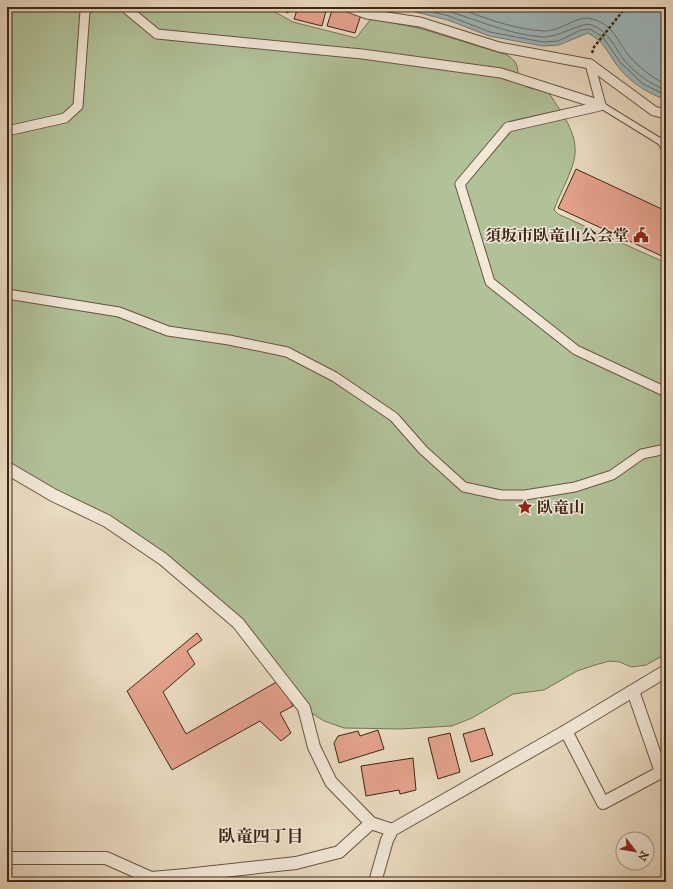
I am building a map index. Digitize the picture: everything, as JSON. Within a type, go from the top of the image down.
[{"type":"street","points":[[7,131],[65,118],[78,106],[85,11],[90,7]]},
{"type":"street","points":[[127,7],[128,10],[157,34],[362,54],[501,72],[601,106]]},
{"type":"street","points":[[348,7],[367,14],[420,22],[499,47],[590,64],[654,111],[666,114]]},
{"type":"street","points":[[590,64],[601,106]]},
{"type":"street","points":[[601,106],[508,127],[460,184],[490,282],[576,350],[666,392]]},
{"type":"street","points":[[7,294],[119,312],[168,331],[229,340],[287,352],[335,377],[394,417],[423,450],[464,487],[501,495],[525,495],[575,487],[612,475],[642,454],[666,449]]},
{"type":"street","points":[[7,468],[53,495],[107,521],[164,559],[238,623],[304,708],[314,747],[331,782],[371,822],[392,830]]},
{"type":"street","points":[[375,882],[387,840],[392,830],[663,675]]},
{"type":"street","points":[[566,731],[603,802],[661,772],[633,691]]},
{"type":"street","points":[[7,858],[106,858],[151,878],[186,875],[296,863],[338,852],[371,822]]},
{"type":"lane","points":[[601,106],[663,143],[666,151]]},
{"type":"path","points":[[594,47],[626,7]]},
{"type":"green space","points":[[7,7],[266,7],[293,22],[356,38],[371,19],[419,28],[507,55],[516,63],[518,78],[522,84],[549,93],[570,128],[575,146],[575,156],[572,167],[554,210],[558,214],[666,263],[666,654],[646,665],[631,667],[620,662],[610,661],[577,671],[544,690],[513,694],[472,718],[452,726],[400,729],[344,728],[324,721],[304,708],[239,625],[164,559],[7,468]]},
{"type":"water","points":[[395,7],[666,7],[666,100],[645,90],[626,76],[601,43],[588,33],[559,45],[543,46],[489,36],[448,20]]},
{"type":"building","points":[[276,7],[291,7],[288,13]]},
{"type":"building","points":[[298,7],[327,7],[322,26],[294,19]]},
{"type":"building","points":[[333,7],[361,15],[355,33],[327,26]]},
{"type":"building","name":"須坂市臥竜山公会堂","points":[[576,169],[666,211],[666,258],[558,208]]},
{"type":"building","points":[[197,633],[202,640],[187,651],[195,664],[163,692],[186,734],[280,680],[293,706],[280,713],[291,733],[281,741],[260,721],[172,770],[127,691]]},
{"type":"building","points":[[484,728],[493,755],[471,762],[463,734]]},
{"type":"building","points":[[378,730],[384,749],[339,763],[334,743],[338,736],[358,731],[360,736]]},
{"type":"building","points":[[450,733],[460,772],[438,779],[428,738]]},
{"type":"building","points":[[413,758],[416,790],[400,794],[399,790],[366,796],[361,766]]},
{"type":"place","name":"須坂市臥竜山公会堂","points":[[641,235]]},
{"type":"place","name":"臥竜山","points":[[525,507]]},
{"type":"district","name":"臥竜四丁目","points":[[261,836]]}]
